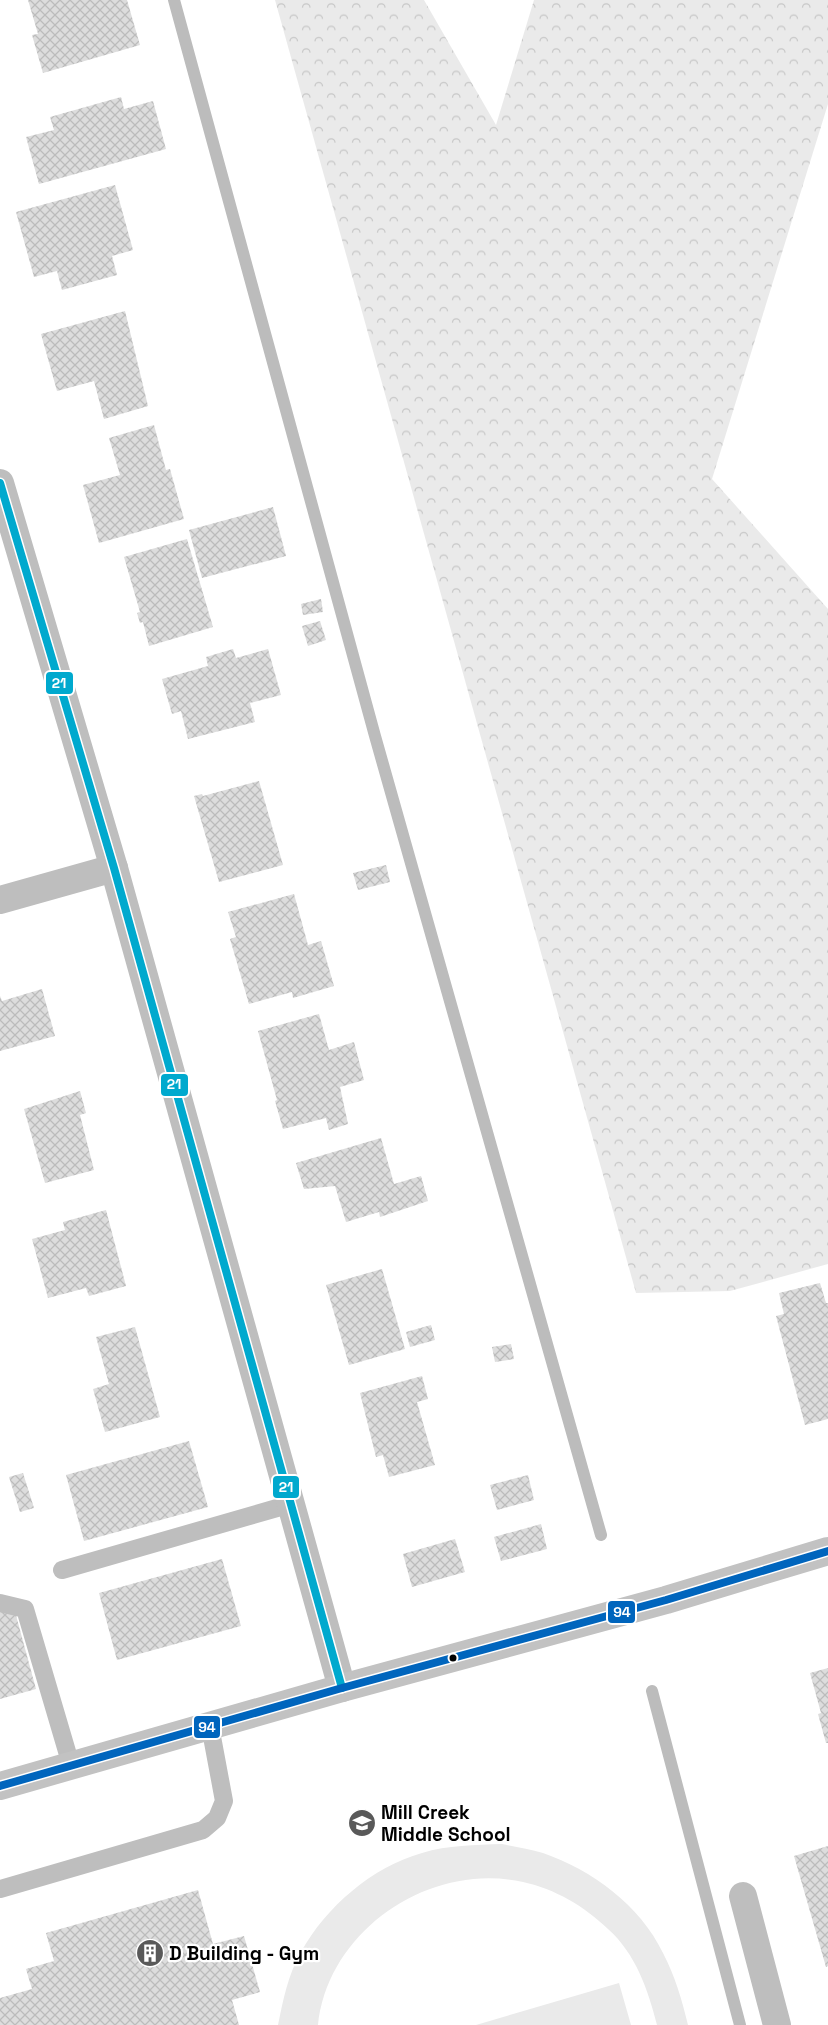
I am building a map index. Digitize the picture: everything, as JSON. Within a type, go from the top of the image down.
[{"type":"main road","points":[[0,1786],[71,1764],[342,1688],[666,1600],[828,1551]]},
{"type":"street","points":[[0,483],[114,868],[342,1688]]},
{"type":"street","points":[[0,900],[114,868]]},
{"type":"street","points":[[743,1896],[776,2025]]},
{"type":"lane","points":[[62,1570],[291,1504]]},
{"type":"lane","points":[[0,1603],[26,1608],[71,1764]]},
{"type":"lane","points":[[0,1889],[203,1830],[216,1818],[224,1801],[210,1726]]},
{"type":"green space","points":[[275,0],[424,0],[496,125],[534,0],[828,0],[828,104],[712,479],[828,609],[828,1264],[730,1291],[636,1293]]},
{"type":"green space","points":[[502,1844],[543,1853],[561,1860],[596,1879],[628,1905],[653,1936],[663,1953],[678,1988],[688,2025],[657,2025],[645,1986],[633,1961],[618,1939],[589,1913],[558,1894],[535,1885],[488,1878],[453,1882],[420,1893],[389,1910],[363,1932],[341,1960],[326,1991],[318,2025],[278,2025],[289,1979],[296,1961],[311,1935],[323,1920],[352,1891],[386,1868],[403,1859],[422,1853],[452,1847]]},
{"type":"green space","points":[[619,1983],[631,2025],[476,2025]]},
{"type":"building","points":[[28,0],[127,0],[140,45],[43,73],[32,35],[38,34]]},
{"type":"building","points":[[121,97],[124,109],[153,101],[166,149],[39,184],[26,137],[54,130],[50,117]]},
{"type":"building","points":[[115,185],[133,250],[112,256],[117,275],[62,290],[57,271],[34,277],[16,212]]},
{"type":"building","points":[[125,311],[148,406],[104,419],[94,381],[57,391],[41,334]]},
{"type":"building","points":[[154,425],[166,470],[170,469],[184,519],[99,543],[83,485],[120,475],[109,438]]},
{"type":"building","points":[[273,507],[286,556],[202,578],[189,530]]},
{"type":"building","points":[[187,539],[213,627],[149,646],[143,622],[140,623],[137,613],[140,612],[124,557]]},
{"type":"building","points":[[321,599],[323,612],[303,615],[301,604]]},
{"type":"building","points":[[320,621],[326,640],[308,646],[302,626]]},
{"type":"building","points":[[233,649],[236,658],[268,649],[281,695],[250,703],[255,722],[188,739],[181,711],[172,714],[162,679],[208,666],[206,657]]},
{"type":"building","points":[[259,781],[283,865],[219,882],[194,796],[202,794],[203,796]]},
{"type":"building","points":[[386,865],[390,882],[358,890],[353,873]]},
{"type":"building","points":[[294,894],[308,945],[321,941],[334,986],[293,998],[292,992],[249,1004],[230,939],[236,937],[228,912]]},
{"type":"building","points":[[42,989],[55,1036],[0,1051],[0,996],[2,1001]]},
{"type":"building","points":[[319,1014],[329,1050],[354,1042],[364,1080],[340,1087],[348,1124],[329,1130],[326,1118],[283,1129],[258,1031]]},
{"type":"building","points":[[80,1091],[86,1113],[80,1115],[94,1170],[45,1183],[24,1109]]},
{"type":"building","points":[[381,1138],[394,1184],[421,1176],[428,1201],[380,1217],[379,1212],[346,1222],[335,1186],[304,1189],[296,1163]]},
{"type":"building","points":[[106,1210],[126,1286],[89,1296],[86,1288],[48,1298],[32,1239],[65,1230],[63,1222]]},
{"type":"building","points":[[382,1269],[405,1349],[349,1365],[326,1285]]},
{"type":"building","points":[[820,1283],[826,1303],[828,1303],[828,1419],[805,1425],[776,1316],[784,1314],[779,1293]]},
{"type":"building","points":[[431,1325],[435,1340],[410,1347],[406,1332]]},
{"type":"building","points":[[135,1327],[160,1417],[105,1432],[93,1389],[109,1384],[96,1337]]},
{"type":"building","points":[[511,1344],[514,1359],[495,1362],[492,1347]]},
{"type":"building","points":[[422,1376],[428,1399],[417,1402],[435,1465],[389,1477],[383,1455],[376,1457],[360,1393]]},
{"type":"building","points":[[189,1441],[208,1507],[84,1541],[66,1475]]},
{"type":"building","points":[[23,1473],[34,1508],[20,1512],[9,1477]]},
{"type":"building","points":[[528,1475],[534,1500],[497,1510],[490,1485]]},
{"type":"building","points":[[541,1524],[547,1549],[501,1561],[494,1537]]},
{"type":"building","points":[[455,1539],[465,1572],[412,1587],[403,1554]]},
{"type":"building","points":[[222,1559],[241,1626],[117,1660],[99,1593]]},
{"type":"building","points":[[14,1608],[36,1689],[0,1699],[0,1612]]},
{"type":"building","points":[[828,1668],[828,1743],[826,1743],[818,1714],[821,1713],[810,1673]]},
{"type":"building","points":[[828,1846],[828,1966],[826,1967],[794,1856]]},
{"type":"building","name":"D Building - Gym","points":[[198,1890],[213,1944],[244,1936],[260,1992],[232,2000],[239,2025],[0,2025],[0,1998],[32,1989],[26,1969],[54,1961],[46,1933]]},
{"type":"waterway","points":[[174,0],[375,736],[601,1535]]},
{"type":"waterway","points":[[652,1691],[740,2025]]},
{"type":"transit line","name":"21","points":[[0,483],[114,868],[342,1688]]},
{"type":"transit line","name":"94","points":[[0,1786],[342,1688],[666,1600],[828,1551]]},
{"type":"place","name":"Mill Creek Middle School","points":[[362,1823]]},
{"type":"place","name":"D Building - Gym","points":[[150,1953]]}]
